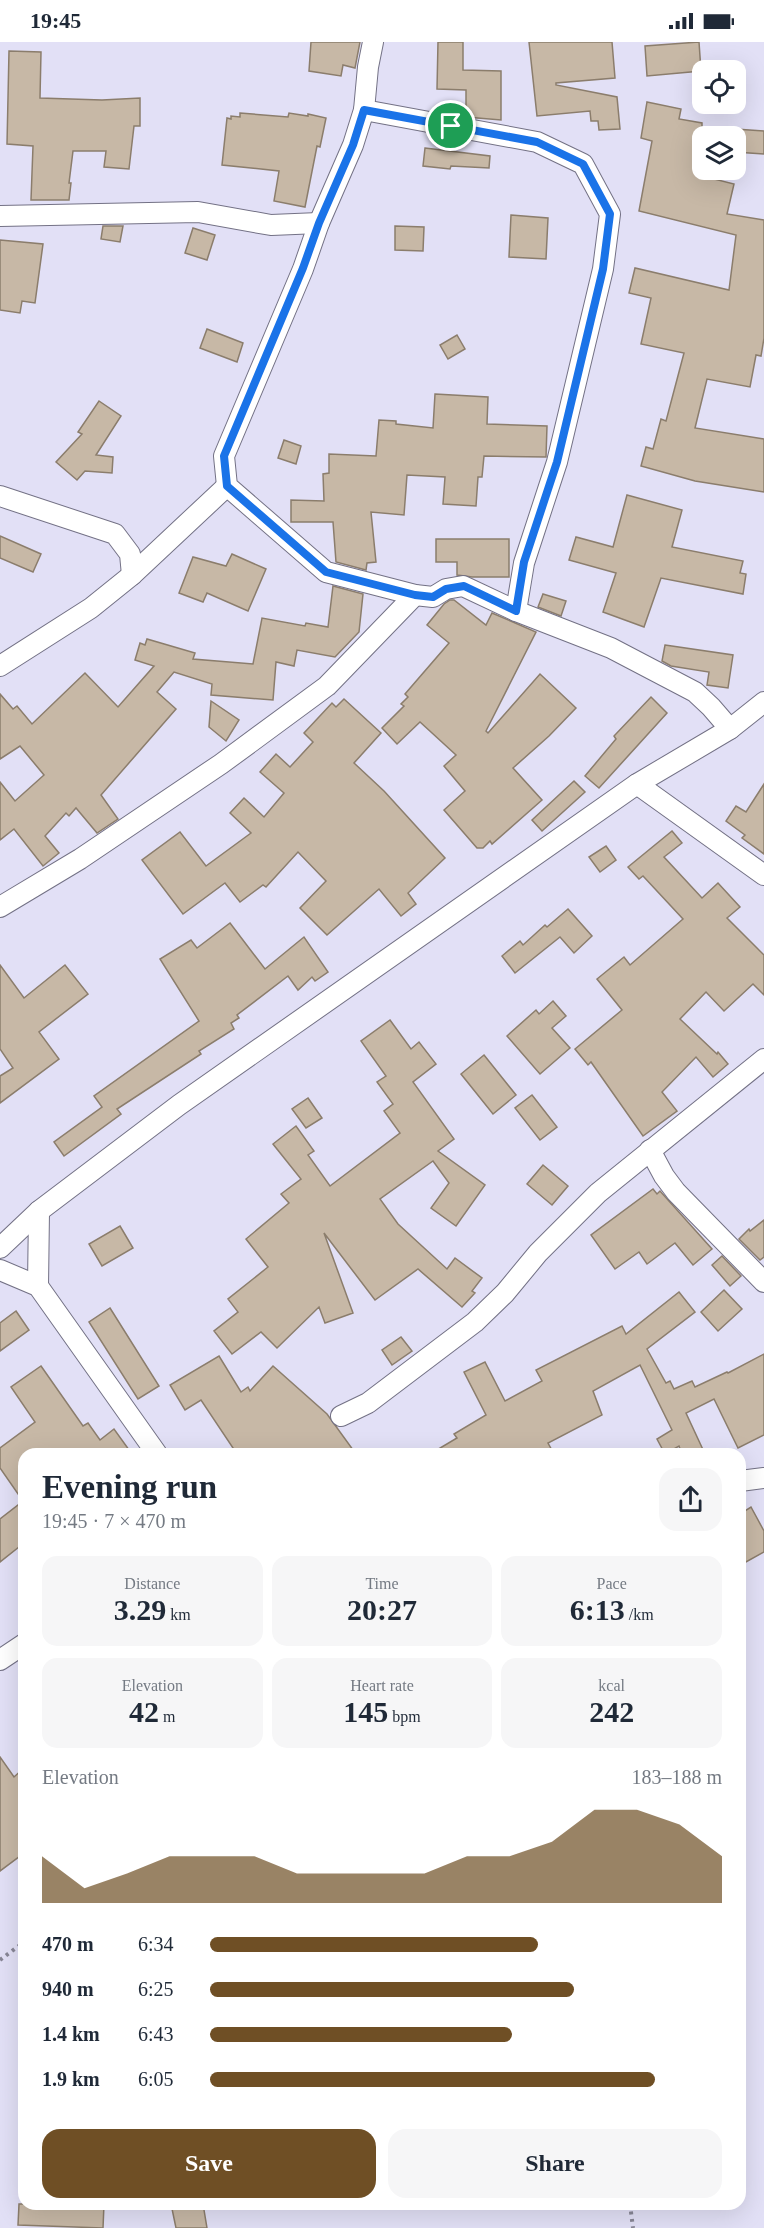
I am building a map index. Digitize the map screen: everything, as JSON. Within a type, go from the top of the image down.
[{"type":"street","points":[[373,42],[364,110],[353,145],[224,456],[227,486],[326,572],[415,595],[433,597],[446,589],[464,586],[516,611],[611,648],[694,692],[730,729]]},
{"type":"street","points":[[364,110],[537,142],[583,164],[610,214],[603,269],[563,440],[524,562],[516,611]]},
{"type":"street","points":[[0,216],[198,212],[271,225],[319,223]]},
{"type":"street","points":[[0,666],[91,608],[132,575],[227,486]]},
{"type":"street","points":[[0,496],[115,534],[130,554],[132,575]]},
{"type":"street","points":[[0,907],[80,859],[212,770],[327,686],[415,595]]},
{"type":"street","points":[[0,1248],[39,1211],[188,1098],[637,784],[730,729],[764,702]]},
{"type":"street","points":[[637,784],[764,875]]},
{"type":"street","points":[[341,1416],[368,1403],[475,1322],[505,1293],[538,1253],[598,1193],[764,1059]]},
{"type":"street","points":[[650,1150],[676,1192],[764,1281]]},
{"type":"street","points":[[38,1287],[39,1211]]},
{"type":"street","points":[[0,1270],[38,1287],[153,1448]]},
{"type":"street","points":[[746,1480],[764,1478]]},
{"type":"street","points":[[0,1660],[18,1648]]},
{"type":"path","points":[[0,1960],[18,1946]]},
{"type":"path","points":[[631,2210],[633,2228]]},
{"type":"building","points":[[311,42],[360,42],[355,68],[343,65],[341,76],[309,71]]},
{"type":"building","points":[[438,42],[463,42],[463,70],[501,71],[501,120],[466,117],[466,90],[437,89]]},
{"type":"building","points":[[529,42],[612,42],[615,78],[556,83],[556,85],[617,97],[620,129],[599,130],[598,121],[591,121],[590,111],[537,116]]},
{"type":"building","points":[[699,42],[700,60],[692,60],[692,72],[647,76],[645,46]]},
{"type":"building","points":[[9,51],[41,52],[40,98],[102,100],[140,98],[140,126],[134,126],[129,169],[104,167],[106,151],[73,151],[69,200],[31,200],[33,146],[7,144]]},
{"type":"building","points":[[647,102],[681,109],[679,119],[702,123],[702,126],[692,126],[692,180],[718,180],[734,184],[727,214],[764,220],[764,338],[761,356],[756,355],[750,387],[707,379],[695,428],[764,439],[764,492],[695,481],[641,466],[646,447],[653,449],[661,419],[666,421],[684,353],[641,344],[651,298],[629,293],[635,268],[729,290],[736,235],[639,211],[652,141],[641,138]]},
{"type":"building","points":[[240,113],[288,117],[289,113],[308,116],[308,114],[326,118],[320,147],[317,146],[305,207],[274,201],[279,171],[222,165],[227,118],[240,117]]},
{"type":"building","points":[[746,130],[764,131],[764,154],[746,153]]},
{"type":"building","points":[[425,148],[490,156],[489,168],[451,166],[450,169],[423,166]]},
{"type":"building","points":[[511,215],[548,218],[546,259],[509,257]]},
{"type":"building","points":[[103,226],[123,226],[120,242],[101,239]]},
{"type":"building","points":[[395,226],[424,227],[423,251],[395,250]]},
{"type":"building","points":[[193,228],[215,235],[207,260],[185,253]]},
{"type":"building","points":[[0,240],[43,244],[35,303],[22,301],[20,313],[0,310]]},
{"type":"building","points":[[207,329],[243,343],[237,362],[200,348]]},
{"type":"building","points":[[457,335],[465,349],[448,359],[440,345]]},
{"type":"building","points":[[435,394],[488,397],[487,424],[547,426],[546,457],[484,456],[482,477],[478,477],[476,506],[443,504],[445,477],[407,475],[404,515],[371,512],[376,562],[367,563],[366,570],[336,562],[333,522],[291,522],[291,500],[324,501],[323,474],[329,473],[329,454],[376,456],[379,420],[433,428]]},
{"type":"building","points":[[99,401],[121,416],[96,455],[113,457],[112,473],[85,471],[77,480],[56,462],[82,434],[78,432]]},
{"type":"building","points":[[284,440],[301,446],[296,464],[278,458]]},
{"type":"building","points":[[627,495],[682,510],[672,547],[743,561],[740,573],[746,574],[743,594],[661,578],[644,627],[603,612],[616,573],[569,560],[576,537],[613,547]]},
{"type":"building","points":[[0,536],[41,554],[33,572],[0,558]]},
{"type":"building","points":[[436,539],[509,539],[509,577],[457,575],[457,562],[436,562]]},
{"type":"building","points":[[232,554],[266,569],[248,611],[207,593],[203,602],[179,593],[193,557],[226,566]]},
{"type":"building","points":[[333,586],[363,594],[359,632],[335,657],[297,650],[294,666],[276,662],[273,700],[211,695],[212,684],[174,672],[157,692],[176,709],[101,795],[118,819],[97,833],[76,808],[69,816],[66,813],[45,836],[59,853],[43,866],[14,829],[0,840],[0,782],[15,801],[44,775],[20,746],[0,759],[0,694],[13,709],[17,706],[32,724],[85,673],[118,707],[154,666],[135,660],[140,643],[145,645],[147,639],[195,653],[193,659],[253,664],[262,618],[305,626],[306,623],[328,627]]},
{"type":"building","points":[[543,594],[566,601],[561,616],[538,607]]},
{"type":"building","points":[[450,600],[454,600],[486,625],[492,613],[536,632],[486,731],[488,733],[540,674],[576,708],[513,768],[542,800],[492,844],[490,841],[483,848],[477,848],[444,810],[465,791],[444,766],[456,755],[420,722],[397,744],[382,728],[404,706],[401,704],[408,697],[405,694],[449,643],[427,625]]},
{"type":"building","points":[[665,645],[733,655],[728,688],[707,685],[709,672],[671,666],[662,661]]},
{"type":"building","points":[[651,697],[667,713],[599,788],[585,776],[616,739],[614,736]]},
{"type":"building","points":[[344,699],[381,733],[354,763],[384,791],[445,858],[408,893],[416,904],[401,916],[379,889],[327,935],[300,908],[326,881],[298,852],[266,887],[263,885],[240,902],[225,883],[183,914],[142,860],[180,832],[206,866],[251,833],[230,813],[244,798],[264,817],[284,793],[260,772],[276,754],[290,767],[313,742],[304,733],[332,703],[336,707]]},
{"type":"building","points":[[211,701],[239,720],[226,741],[209,727]]},
{"type":"building","points":[[574,781],[585,792],[542,831],[532,820]]},
{"type":"building","points":[[764,784],[764,854],[742,838],[745,835],[726,821],[736,806],[746,812]]},
{"type":"building","points":[[672,831],[682,843],[664,857],[702,898],[718,883],[740,907],[727,918],[764,955],[764,995],[753,984],[724,1011],[706,992],[680,1019],[717,1054],[718,1052],[728,1064],[713,1077],[696,1057],[662,1092],[677,1111],[643,1136],[591,1062],[588,1065],[575,1049],[622,1010],[597,979],[624,957],[630,965],[683,919],[643,876],[639,879],[628,867]]},
{"type":"building","points":[[606,846],[616,860],[600,872],[589,857]]},
{"type":"building","points":[[568,909],[592,936],[574,953],[560,937],[515,973],[502,956],[520,941],[523,945],[545,925],[547,927]]},
{"type":"building","points":[[230,923],[265,969],[304,937],[328,972],[315,981],[312,977],[298,990],[288,976],[237,1015],[239,1018],[231,1023],[234,1029],[199,1051],[201,1054],[117,1109],[121,1114],[64,1156],[54,1142],[102,1107],[94,1096],[199,1021],[160,959],[191,940],[197,948]]},
{"type":"building","points":[[0,965],[24,998],[65,965],[88,994],[39,1032],[59,1059],[0,1103],[0,1076],[13,1068],[0,1049]]},
{"type":"building","points":[[553,1001],[566,1016],[552,1028],[570,1048],[540,1074],[507,1036],[536,1010],[539,1014]]},
{"type":"building","points":[[390,1020],[411,1049],[419,1042],[436,1064],[413,1082],[454,1139],[438,1151],[485,1185],[456,1226],[431,1208],[449,1183],[433,1161],[380,1199],[398,1224],[447,1269],[455,1258],[482,1278],[472,1291],[475,1293],[462,1307],[418,1269],[375,1300],[324,1233],[353,1313],[325,1323],[319,1307],[277,1348],[261,1332],[232,1354],[214,1331],[238,1312],[228,1299],[268,1267],[246,1239],[289,1203],[281,1194],[301,1179],[273,1144],[296,1126],[314,1151],[308,1155],[330,1186],[400,1133],[384,1111],[393,1104],[377,1082],[386,1076],[361,1041]]},
{"type":"building","points":[[484,1055],[516,1095],[493,1114],[461,1074]]},
{"type":"building","points":[[532,1095],[557,1127],[540,1140],[515,1108]]},
{"type":"building","points":[[308,1098],[322,1118],[306,1128],[292,1109]]},
{"type":"building","points":[[543,1165],[568,1186],[552,1205],[527,1184]]},
{"type":"building","points":[[653,1189],[657,1194],[660,1191],[712,1249],[693,1265],[675,1243],[647,1264],[639,1252],[615,1269],[591,1235]]},
{"type":"building","points":[[764,1220],[764,1257],[760,1260],[739,1239],[749,1229],[750,1231]]},
{"type":"building","points":[[120,1226],[133,1248],[102,1266],[89,1244]]},
{"type":"building","points":[[722,1256],[741,1276],[730,1286],[712,1265]]},
{"type":"building","points":[[724,1290],[742,1309],[718,1331],[701,1312]]},
{"type":"building","points":[[679,1292],[695,1312],[647,1349],[666,1383],[670,1381],[674,1389],[692,1381],[695,1387],[764,1354],[764,1435],[738,1448],[714,1399],[686,1413],[702,1448],[680,1448],[679,1446],[662,1448],[657,1439],[672,1430],[640,1365],[593,1391],[602,1415],[548,1443],[551,1448],[440,1448],[457,1438],[454,1434],[486,1415],[464,1372],[485,1362],[505,1401],[542,1381],[536,1370],[622,1326],[626,1334]]},
{"type":"building","points":[[110,1308],[159,1386],[138,1399],[89,1322]]},
{"type":"building","points":[[16,1311],[29,1330],[0,1351],[0,1323]]},
{"type":"building","points":[[401,1337],[412,1351],[392,1365],[382,1350]]},
{"type":"building","points":[[219,1356],[241,1392],[248,1387],[250,1391],[273,1366],[327,1414],[352,1448],[233,1448],[201,1400],[185,1410],[170,1385]]},
{"type":"building","points":[[41,1366],[83,1426],[88,1423],[100,1440],[114,1429],[128,1448],[18,1448],[18,1494],[0,1468],[0,1448],[35,1422],[11,1387]]},
{"type":"building","points":[[18,1505],[18,1548],[0,1562],[0,1519]]},
{"type":"building","points":[[751,1507],[764,1531],[764,1552],[746,1562],[746,1510]]},
{"type":"building","points":[[0,1757],[14,1777],[18,1773],[18,1858],[0,1871]]},
{"type":"building","points":[[19,2210],[104,2210],[103,2228],[18,2225]]},
{"type":"building","points":[[172,2210],[204,2210],[207,2228],[176,2228]]},
{"type":"route","points":[[364,110],[451,126],[537,142],[583,164],[610,214],[603,269],[557,462],[524,562],[516,611],[464,586],[446,589],[433,597],[415,595],[326,572],[227,486],[224,456],[353,145],[364,110]]}]
